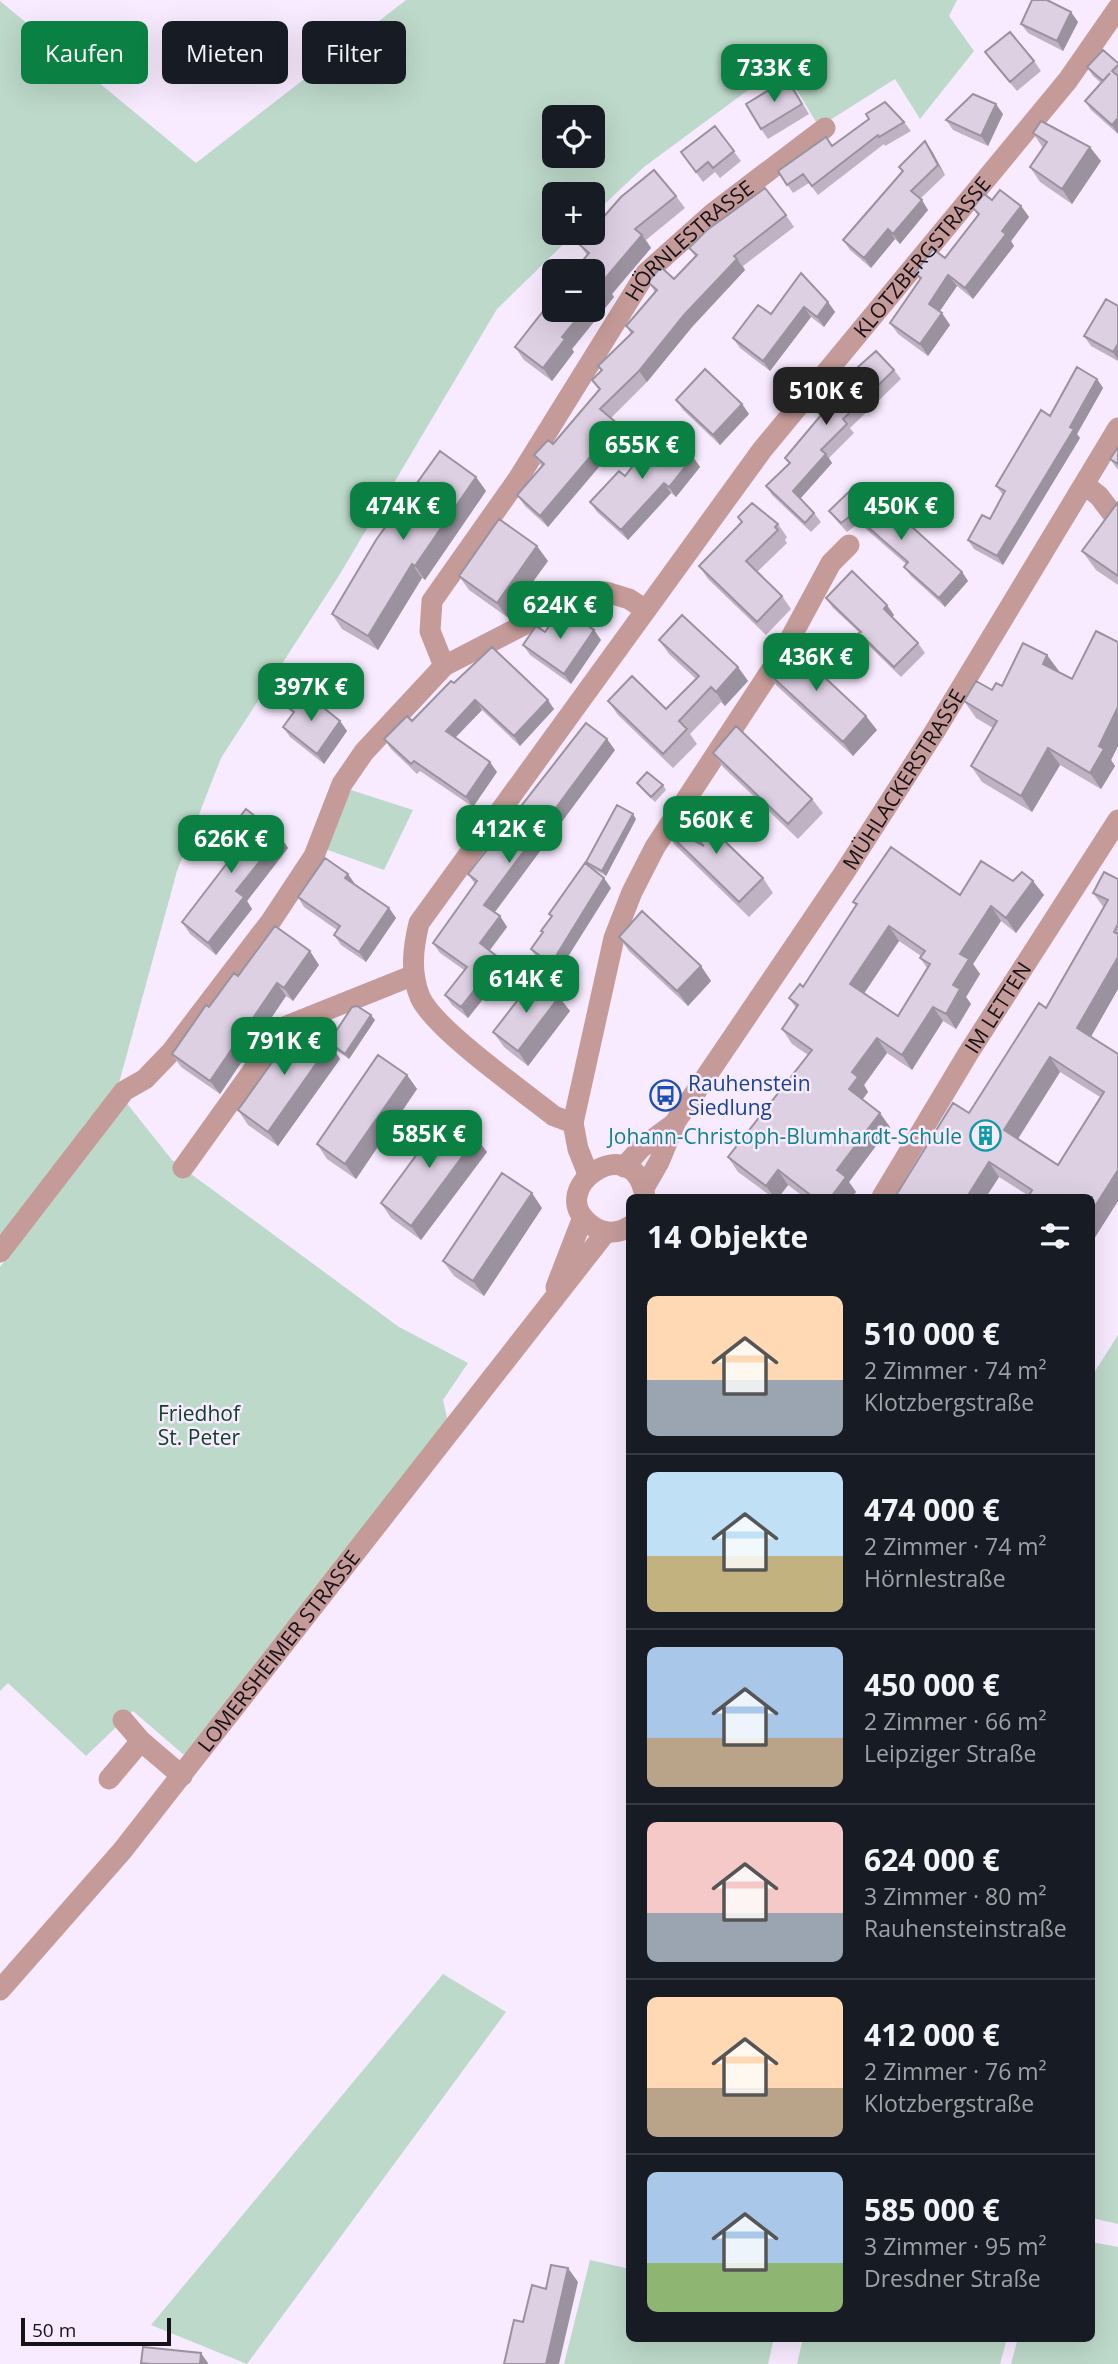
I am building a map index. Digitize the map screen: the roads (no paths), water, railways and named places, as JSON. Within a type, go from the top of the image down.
[{"type":"street","name":"KLOTZBERGSTRASSE","points":[[414,975],[413,951],[419,923],[431,902],[762,450],[1068,80],[1118,8]]},
{"type":"street","name":"HÖRNLESTRASSE","points":[[444,666],[430,631],[432,601],[518,480],[646,273],[713,213],[825,128]]},
{"type":"street","name":"MÜHLACKERSTRASSE","points":[[644,1192],[676,1122],[858,852],[1118,428]]},
{"type":"street","points":[[1085,485],[1099,496],[1118,521]]},
{"type":"street","points":[[588,1174],[578,1149],[573,1123],[614,938],[632,892],[655,847],[782,652],[831,563],[849,544]]},
{"type":"street","points":[[0,1252],[124,1091],[145,1079],[171,1052],[271,921],[314,856],[342,785],[364,752],[444,666],[580,596],[606,592],[629,598],[646,610]]},
{"type":"street","name":"IM LETTEN","points":[[884,1194],[969,1052],[1118,820]]},
{"type":"street","points":[[183,1168],[284,1027],[414,975],[421,999],[439,1024],[554,1116],[573,1123]]},
{"type":"street","name":"MÜHLACKERSTRASSE","points":[[624,1167],[641,1148],[676,1122]]},
{"type":"street","points":[[626,1228],[606,1232],[597,1230],[583,1217],[578,1199],[579,1190],[588,1174],[605,1165],[624,1167],[632,1172],[644,1192]]},
{"type":"street","name":"LOMERSHEIMER STRASSE","points":[[550,1303],[583,1217]]},
{"type":"street","name":"LOMERSHEIMER STRASSE","points":[[0,1990],[122,1852],[606,1232]]},
{"type":"street","points":[[123,1720],[141,1741],[182,1776]]},
{"type":"street","points":[[109,1779],[141,1741]]},
{"type":"place","name":"Rauhenstein Siedlung","points":[[665,1095]]},
{"type":"place","name":"Johann-Christoph-Blumhardt-Schule","points":[[985,1136]]},
{"type":"park label","name":"Friedhof St. Peter","points":[[199,1425]]}]
